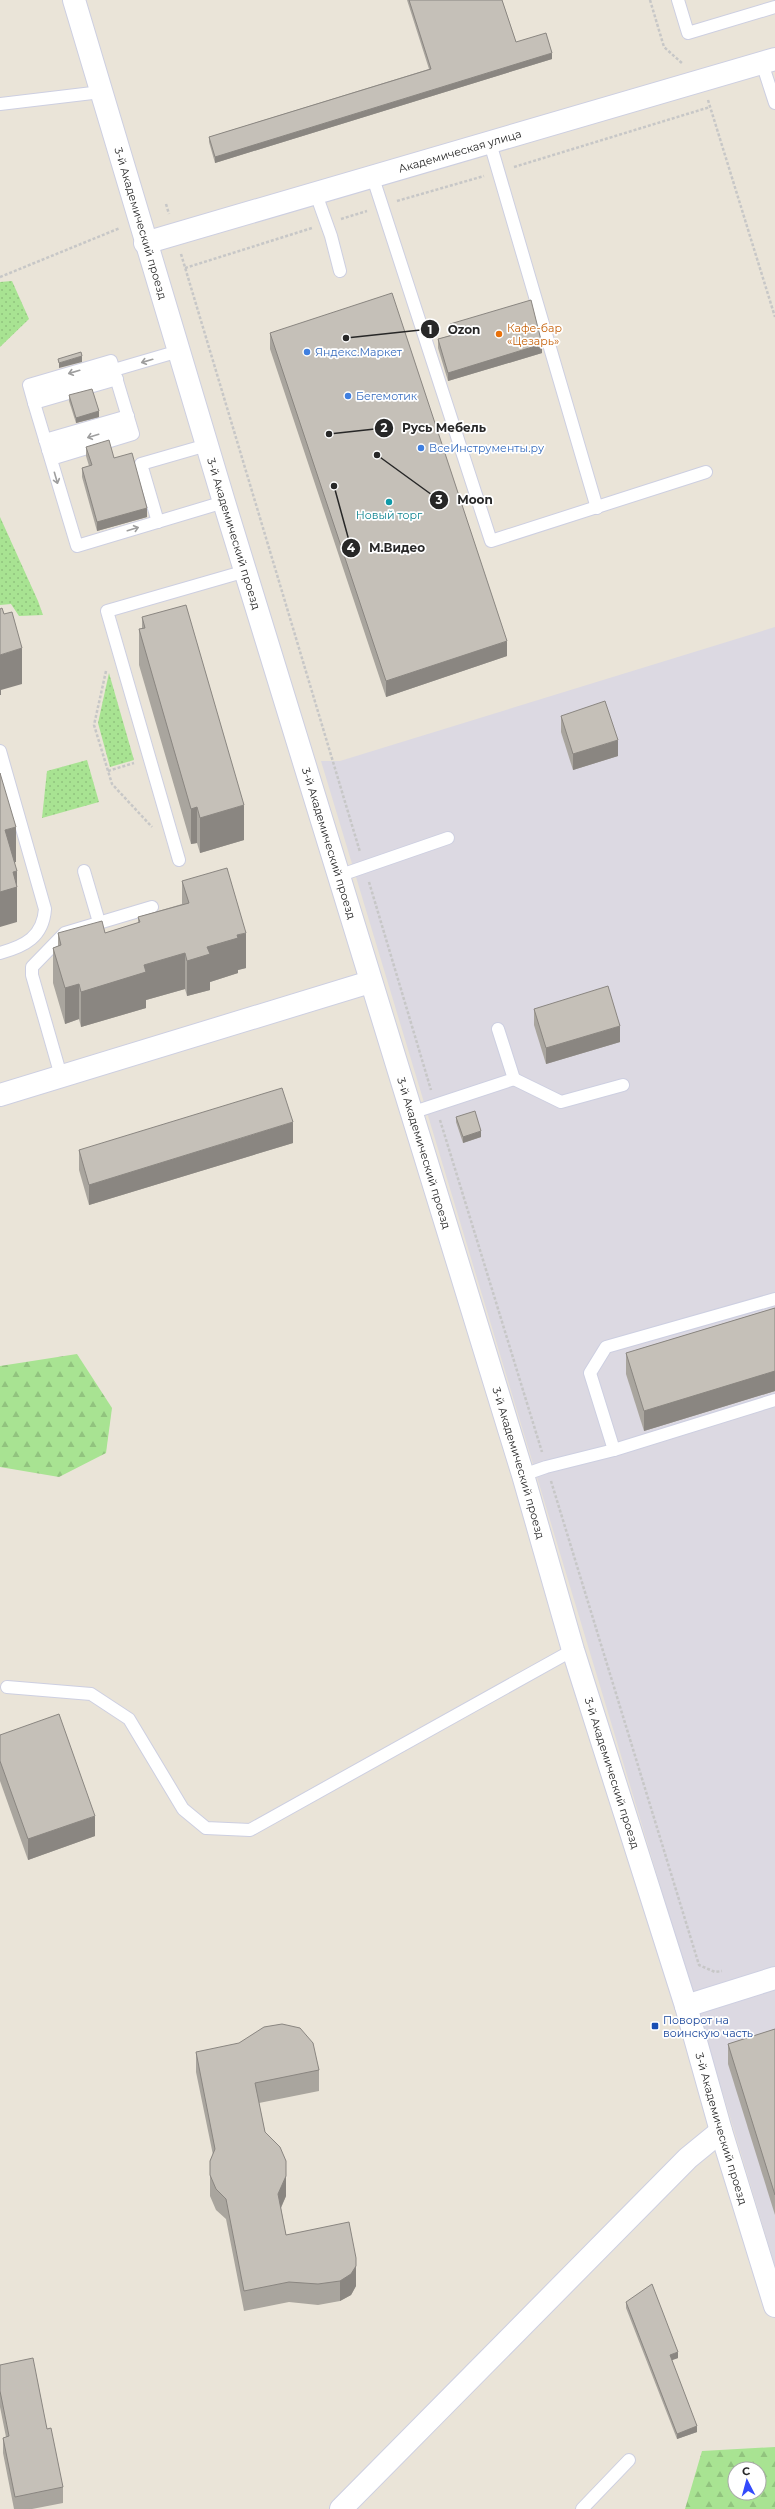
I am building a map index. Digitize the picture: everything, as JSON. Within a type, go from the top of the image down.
[{"type":"street","name":"3-й Академический проезд","points":[[74,0],[145,243],[370,982],[523,1475],[573,1650],[686,2006],[721,2131],[775,2306]]},
{"type":"street","name":"Академическая улица","points":[[145,243],[373,178],[769,61]]},
{"type":"street","points":[[0,1095],[370,982]]},
{"type":"street","points":[[686,2006],[775,1978]]},
{"type":"street","points":[[341,2509],[688,2158],[721,2131]]},
{"type":"lane","points":[[678,0],[688,33],[775,7]]},
{"type":"lane","points":[[769,61],[775,103]]},
{"type":"lane","points":[[0,104],[101,92]]},
{"type":"lane","points":[[490,143],[597,508]]},
{"type":"lane","points":[[373,178],[490,541],[706,472]]},
{"type":"lane","points":[[316,194],[340,271]]},
{"type":"lane","points":[[33,399],[114,370],[179,351]]},
{"type":"lane","points":[[114,370],[29,385],[77,546],[224,502]]},
{"type":"lane","points":[[114,370],[130,425]]},
{"type":"lane","points":[[48,449],[130,425]]},
{"type":"lane","points":[[48,449],[130,425]]},
{"type":"lane","points":[[158,522],[141,464],[207,445]]},
{"type":"lane","points":[[179,860],[107,611],[246,571]]},
{"type":"lane","points":[[0,751],[45,909],[42,922],[31,940],[23,946],[0,953]]},
{"type":"lane","points":[[338,876],[448,838]]},
{"type":"lane","points":[[84,871],[98,922]]},
{"type":"lane","points":[[61,1076],[32,975],[32,967],[65,933],[152,907]]},
{"type":"lane","points":[[498,1029],[514,1079]]},
{"type":"lane","points":[[411,1113],[514,1079],[561,1102],[622,1085]]},
{"type":"lane","points":[[614,1450],[590,1373],[606,1347],[775,1299]]},
{"type":"lane","points":[[523,1475],[546,1467],[614,1450],[775,1400]]},
{"type":"lane","points":[[7,1687],[91,1694],[129,1719],[183,1809],[206,1828],[250,1830],[573,1650]]},
{"type":"lane","points":[[582,2509],[629,2460]]},
{"type":"path","points":[[650,0],[664,47],[702,81],[775,317]]},
{"type":"path","points":[[710,107],[499,172],[382,206],[185,268],[435,1104],[699,1965],[715,1972],[727,1970]]},
{"type":"path","points":[[0,276],[139,220]]},
{"type":"path","points":[[122,664],[107,669],[94,725],[112,784],[150,828],[168,822]]},
{"type":"path","points":[[108,771],[150,759]]},
{"type":"shaded area","points":[[775,627],[775,2266],[321,761],[340,761]]},
{"type":"green space","points":[[12,281],[29,319],[0,347],[0,282]]},
{"type":"green space","points":[[0,517],[43,615],[19,616],[11,604],[0,605]]},
{"type":"green space","points":[[109,673],[134,760],[110,767],[98,723]]},
{"type":"green space","points":[[87,760],[99,802],[42,818],[47,771]]},
{"type":"green space","points":[[77,1354],[112,1408],[106,1453],[59,1477],[0,1467],[0,1366]]},
{"type":"green space","points":[[775,2447],[775,2509],[685,2509],[702,2451]]},
{"type":"building","points":[[409,0],[502,0],[516,42],[546,33],[552,53],[215,157],[209,137],[431,69]]},
{"type":"building","name":"Новый торг","points":[[392,293],[507,641],[386,681],[270,333]]},
{"type":"building","points":[[531,300],[542,344],[448,373],[438,339],[453,335],[450,324]]},
{"type":"building","points":[[81,352],[82,356],[59,363],[58,359]]},
{"type":"building","points":[[92,389],[99,411],[76,418],[69,395]]},
{"type":"building","points":[[109,440],[114,458],[132,453],[147,508],[97,522],[82,468],[92,465],[86,447]]},
{"type":"building","points":[[186,605],[244,805],[200,818],[197,807],[191,809],[139,629],[145,628],[142,617]]},
{"type":"building","points":[[2,608],[4,614],[12,612],[22,648],[0,655],[0,609]]},
{"type":"building","points":[[605,701],[618,740],[573,754],[561,716]]},
{"type":"building","points":[[0,773],[16,827],[5,830],[17,871],[13,872],[17,887],[0,892]]},
{"type":"building","points":[[227,868],[246,933],[237,935],[238,938],[207,947],[210,954],[187,961],[185,953],[144,965],[146,972],[81,992],[79,984],[65,988],[53,948],[61,945],[58,933],[102,921],[105,933],[140,922],[138,917],[189,903],[182,881]]},
{"type":"building","points":[[608,986],[620,1026],[546,1048],[534,1009]]},
{"type":"building","points":[[282,1088],[293,1122],[89,1185],[79,1150]]},
{"type":"building","points":[[475,1111],[481,1131],[463,1137],[456,1117]]},
{"type":"building","points":[[775,1308],[775,1371],[644,1411],[626,1353]]},
{"type":"building","points":[[59,1714],[95,1816],[28,1839],[0,1761],[0,1735]]},
{"type":"building","points":[[282,2024],[300,2028],[313,2043],[319,2070],[255,2083],[265,2132],[280,2147],[286,2161],[286,2176],[278,2194],[286,2235],[349,2222],[356,2258],[356,2266],[351,2274],[340,2281],[318,2284],[289,2282],[244,2291],[226,2199],[216,2189],[210,2175],[210,2161],[215,2149],[196,2052],[239,2043],[264,2027]]},
{"type":"building","points":[[775,2029],[775,2195],[728,2044]]},
{"type":"building","points":[[652,2284],[678,2352],[670,2355],[697,2426],[677,2434],[626,2302]]},
{"type":"building","points":[[33,2358],[47,2429],[51,2428],[63,2487],[15,2497],[3,2438],[9,2436],[0,2391],[0,2365]]},
{"type":"place","name":"Кафе-бар «Цезарь»","points":[[499,334]]},
{"type":"place","name":"Ozon","points":[[346,338]]},
{"type":"place","name":"Яндекс.Маркет","points":[[307,352]]},
{"type":"place","name":"Бегемотик","points":[[348,396]]},
{"type":"place","name":"Русь Мебель","points":[[329,434]]},
{"type":"place","name":"ВсеИнструменты.ру","points":[[421,448]]},
{"type":"place","name":"Moon","points":[[377,455]]},
{"type":"place","name":"М.Видео","points":[[334,486]]},
{"type":"place","name":"Новый торг","points":[[389,502]]},
{"type":"place","name":"Поворот на воинскую часть","points":[[655,2026]]}]
